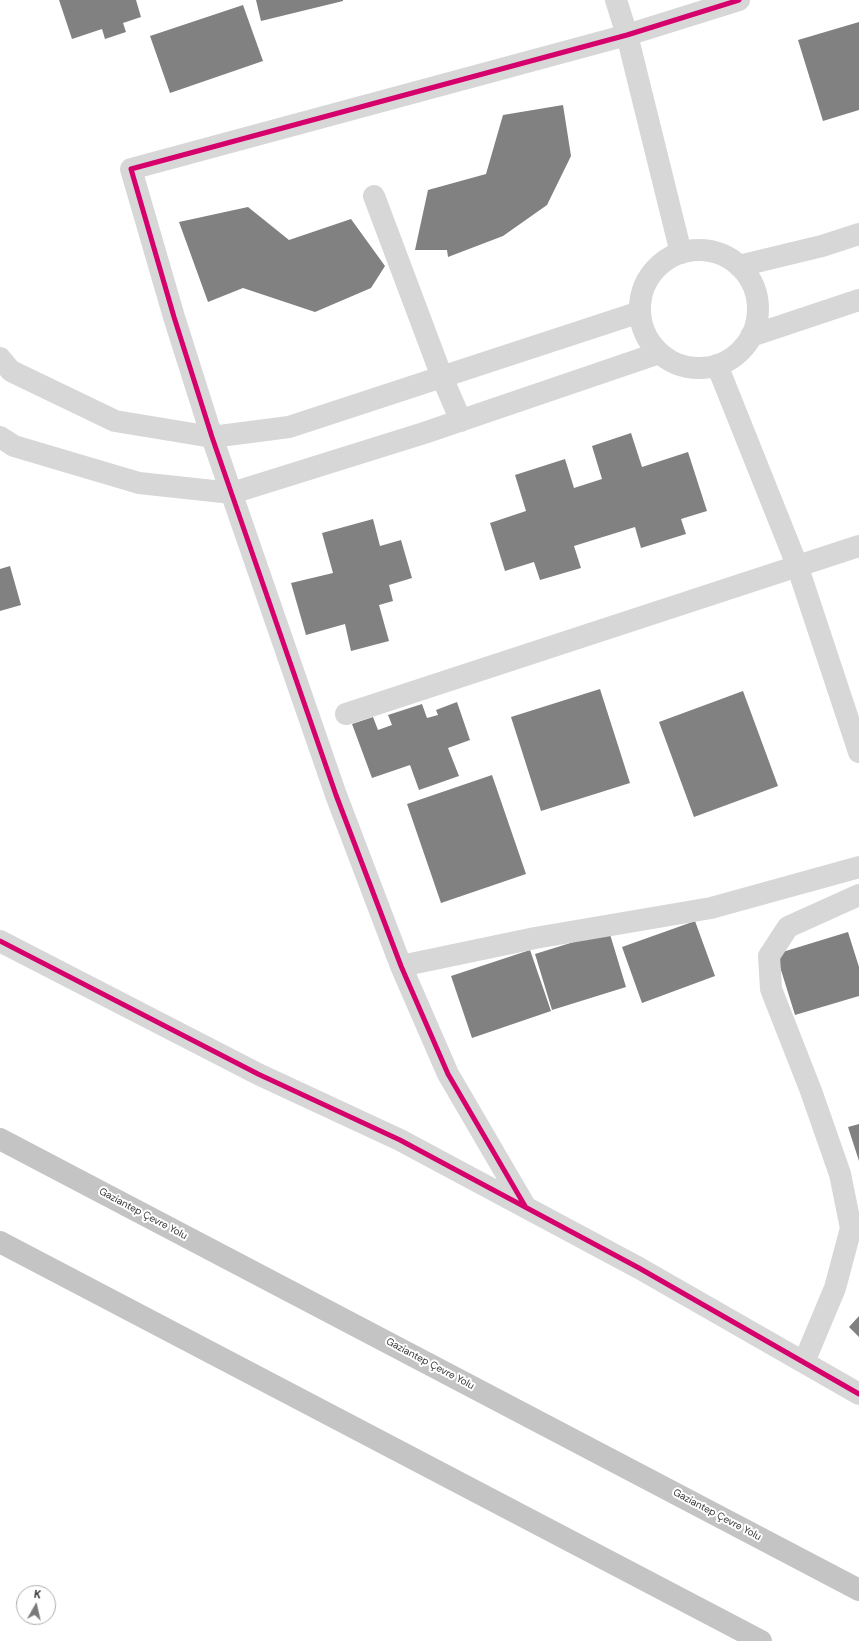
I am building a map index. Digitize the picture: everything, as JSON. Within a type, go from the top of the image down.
[{"type":"highway","name":"Gaziantep Çevre Yolu","points":[[0,1140],[859,1590]]},
{"type":"highway","points":[[0,1242],[761,1641]]},
{"type":"street","points":[[616,0],[627,35],[681,253]]},
{"type":"street","points":[[525,1206],[448,1074],[401,966],[336,795],[212,437],[174,317],[131,169],[627,35],[739,0]]},
{"type":"street","points":[[374,196],[442,377],[461,420]]},
{"type":"street","points":[[739,266],[822,246],[859,234]]},
{"type":"street","points":[[696,250],[712,252],[726,257],[739,266],[752,284],[758,307],[757,322],[743,349],[731,359],[717,366],[702,368],[686,367],[672,362],[659,353],[649,341],[642,327],[640,312],[641,296],[646,282],[655,270],[667,259],[681,253],[696,250]]},
{"type":"street","points":[[751,336],[859,300]]},
{"type":"street","points":[[0,358],[11,370],[115,421],[212,437],[289,427],[640,312]]},
{"type":"street","points":[[0,437],[14,446],[139,483],[232,494],[461,420],[659,353]]},
{"type":"street","points":[[717,366],[798,565],[859,752]]},
{"type":"street","points":[[346,714],[859,546]]},
{"type":"street","points":[[401,966],[535,938],[711,908],[859,867]]},
{"type":"street","points":[[804,1362],[835,1288],[851,1228],[840,1174],[811,1091],[771,989],[769,956],[788,927],[859,895]]},
{"type":"street","points":[[0,941],[258,1074],[400,1140],[639,1268],[859,1394]]},
{"type":"building","points":[[59,0],[136,0],[141,17],[123,23],[126,32],[105,39],[102,29],[72,39]]},
{"type":"building","points":[[256,0],[343,0],[343,1],[261,21]]},
{"type":"building","points":[[243,5],[263,61],[170,93],[150,36]]},
{"type":"building","points":[[859,22],[859,110],[823,121],[798,40]]},
{"type":"building","points":[[563,105],[571,156],[547,205],[503,236],[448,257],[447,250],[415,250],[428,190],[486,174],[503,115]]},
{"type":"building","points":[[248,207],[289,240],[351,219],[385,266],[371,288],[315,312],[243,288],[208,302],[179,222]]},
{"type":"building","points":[[631,433],[642,467],[688,452],[707,511],[681,519],[686,534],[641,548],[635,527],[574,546],[581,568],[540,580],[534,562],[505,571],[490,523],[526,511],[515,475],[565,459],[574,488],[602,479],[592,446]]},
{"type":"building","points":[[373,519],[380,546],[401,540],[412,578],[389,585],[393,601],[379,605],[389,641],[351,651],[345,624],[306,635],[291,583],[333,573],[322,533]]},
{"type":"building","points":[[10,566],[21,605],[0,611],[0,569]]},
{"type":"building","points":[[600,689],[630,783],[541,811],[511,717]]},
{"type":"building","points":[[743,691],[778,786],[694,817],[659,722]]},
{"type":"building","points":[[457,702],[470,740],[448,748],[459,776],[419,790],[410,765],[372,778],[352,724],[373,717],[378,730],[392,725],[388,715],[422,704],[427,718],[438,715],[436,710]]},
{"type":"building","points":[[492,775],[526,874],[441,903],[407,804]]},
{"type":"building","points":[[695,921],[715,976],[642,1003],[622,947]]},
{"type":"building","points":[[609,931],[626,987],[552,1010],[535,954]]},
{"type":"building","points":[[848,932],[859,967],[859,996],[795,1015],[776,954]]},
{"type":"building","points":[[530,950],[551,1011],[472,1038],[451,976]]},
{"type":"building","points":[[859,1124],[859,1161],[848,1127]]},
{"type":"building","points":[[859,1316],[859,1337],[849,1327]]},
{"type":"cycle path","points":[[525,1206],[448,1074],[401,966],[336,795],[212,437],[174,317],[131,169],[627,35],[739,0]]},
{"type":"cycle path","points":[[0,941],[258,1074],[400,1140],[639,1268],[859,1394]]}]
